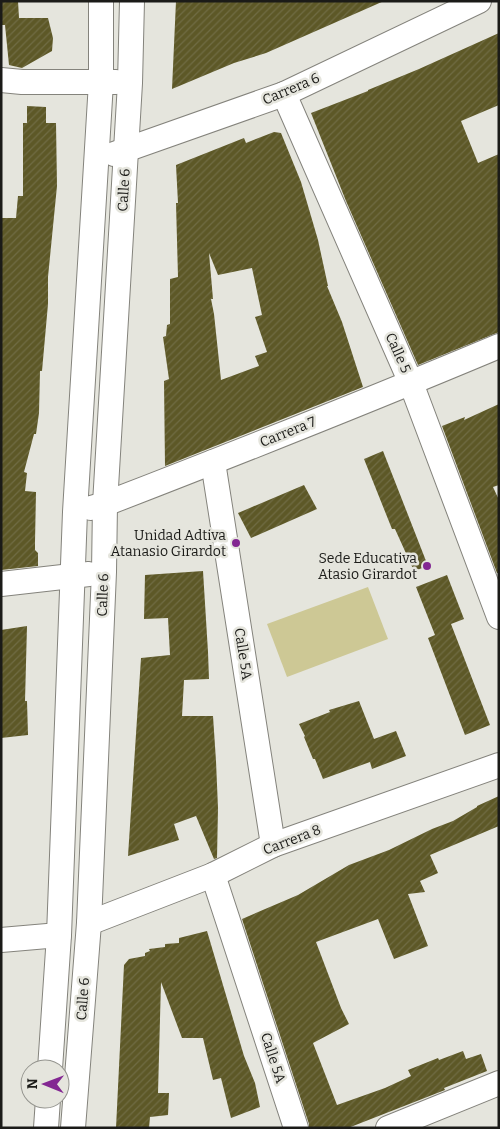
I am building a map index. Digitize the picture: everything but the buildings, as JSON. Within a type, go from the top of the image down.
[{"type":"street","name":"Calle 6","points":[[51,1059],[60,936],[75,512],[101,82],[102,1]]},
{"type":"street","name":"Calle 6","points":[[73,1128],[88,923],[104,572],[105,504],[130,82],[132,1]]},
{"type":"street","name":"Carrera 6","points":[[96,160],[284,94],[479,1]]},
{"type":"street","points":[[1,80],[22,82],[130,82]]},
{"type":"street","name":"Calle 5","points":[[284,94],[411,383],[499,618]]},
{"type":"street","name":"Carrera 7","points":[[75,512],[105,504],[213,462],[499,346]]},
{"type":"street","name":"Calle 5A","points":[[213,462],[273,846]]},
{"type":"street","points":[[1,584],[104,572]]},
{"type":"street","name":"Carrera 8","points":[[88,923],[213,875],[273,846],[499,765]]},
{"type":"street","name":"Calle 5A","points":[[213,875],[296,1128]]},
{"type":"street","points":[[1,940],[60,936]]},
{"type":"street","points":[[388,1128],[499,1083]]},
{"type":"street","points":[[46,1128],[47,1109]]},
{"type":"shaded area","points":[[368,587],[388,639],[287,677],[267,624]]},
{"type":"place","name":"Unidad Adtiva Atanasio Girardot","points":[[236,543]]},
{"type":"place","name":"Sede Educativa Atasio Girardot","points":[[427,566]]}]
